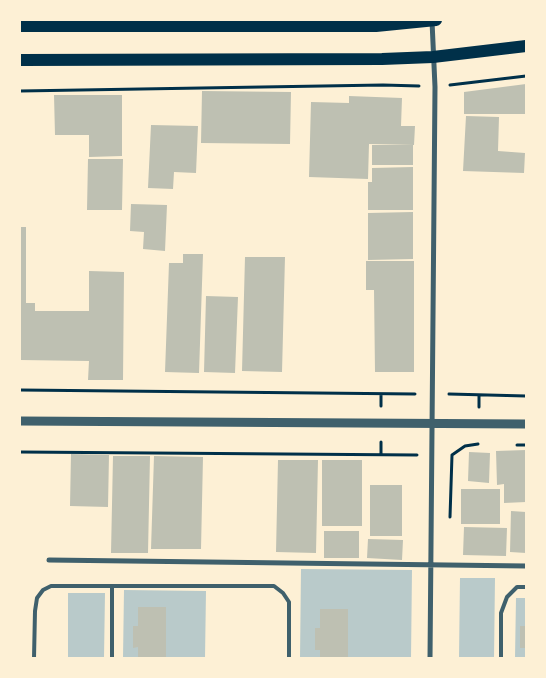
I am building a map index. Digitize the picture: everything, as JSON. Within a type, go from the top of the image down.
[{"type":"main road","points":[[20,26],[43,23],[281,23],[376,26],[436,20]]},
{"type":"main road","points":[[20,60],[382,60],[433,57],[526,46]]},
{"type":"street","points":[[430,658],[435,87],[432,20]]},
{"type":"street","points":[[20,422],[526,424]]},
{"type":"street","points":[[49,560],[526,566]]},
{"type":"lane","points":[[34,658],[34,611],[37,598],[43,590],[51,586],[274,586],[283,593],[289,602],[289,658]]},
{"type":"lane","points":[[112,586],[112,658]]},
{"type":"lane","points":[[501,658],[501,613],[507,598],[517,587],[526,587]]},
{"type":"path","points":[[20,91],[382,85],[435,87],[526,76]]},
{"type":"path","points":[[20,390],[526,396]]},
{"type":"path","points":[[20,452],[452,455],[465,446],[488,444]]},
{"type":"path","points":[[516,445],[526,445]]},
{"type":"path","points":[[450,519],[452,455]]},
{"type":"shaded area","points":[[301,569],[412,570],[411,658],[300,658]]},
{"type":"shaded area","points":[[460,578],[495,578],[494,658],[459,658]]},
{"type":"shaded area","points":[[124,590],[206,591],[205,658],[123,658]]},
{"type":"shaded area","points":[[68,593],[105,593],[104,658],[68,658]]},
{"type":"shaded area","points":[[516,598],[526,598],[526,658],[515,658]]},
{"type":"building","points":[[526,84],[526,114],[464,114],[464,92]]},
{"type":"building","points":[[202,91],[291,92],[290,144],[201,143]]},
{"type":"building","points":[[54,95],[122,95],[122,156],[89,157],[89,135],[55,135]]},
{"type":"building","points":[[349,96],[402,98],[401,126],[415,126],[414,145],[369,144],[368,179],[309,177],[311,102],[349,103]]},
{"type":"building","points":[[466,116],[499,117],[498,151],[525,153],[524,173],[463,171]]},
{"type":"building","points":[[151,125],[198,126],[196,173],[174,172],[173,189],[148,188]]},
{"type":"building","points":[[372,145],[413,145],[413,165],[372,165]]},
{"type":"building","points":[[88,159],[123,159],[122,210],[87,210]]},
{"type":"building","points":[[413,167],[413,210],[368,210],[368,182],[372,182],[372,168]]},
{"type":"building","points":[[131,204],[167,205],[165,251],[143,249],[144,232],[130,231]]},
{"type":"building","points":[[413,212],[413,259],[368,260],[368,213]]},
{"type":"building","points":[[20,227],[26,227],[26,303],[35,303],[35,311],[89,311],[89,271],[124,272],[123,380],[88,380],[89,361],[20,360]]},
{"type":"building","points":[[183,254],[203,254],[199,373],[165,372],[169,263],[183,263]]},
{"type":"building","points":[[245,257],[285,257],[282,372],[242,371]]},
{"type":"building","points":[[366,261],[414,261],[414,372],[375,372],[374,290],[366,290]]},
{"type":"building","points":[[206,296],[238,297],[235,373],[204,372]]},
{"type":"building","points":[[526,450],[526,502],[504,503],[504,484],[497,485],[496,451]]},
{"type":"building","points":[[469,452],[490,453],[489,483],[468,481]]},
{"type":"building","points":[[71,454],[109,455],[108,507],[70,506]]},
{"type":"building","points":[[113,456],[150,456],[148,553],[111,553]]},
{"type":"building","points":[[154,456],[203,457],[201,549],[151,549]]},
{"type":"building","points":[[278,460],[318,460],[316,553],[276,552]]},
{"type":"building","points":[[322,460],[362,460],[362,526],[322,526]]},
{"type":"building","points":[[370,485],[402,485],[402,536],[370,536]]},
{"type":"building","points":[[461,489],[500,489],[500,524],[461,524]]},
{"type":"building","points":[[511,511],[526,512],[526,553],[510,552]]},
{"type":"building","points":[[464,527],[507,528],[506,556],[463,555]]},
{"type":"building","points":[[324,531],[359,531],[359,558],[324,558]]},
{"type":"building","points":[[368,539],[403,540],[402,560],[367,558]]},
{"type":"building","points":[[138,607],[166,607],[166,658],[138,658],[138,647],[133,648],[133,626],[138,626]]},
{"type":"building","points":[[320,609],[348,609],[348,658],[320,658],[320,650],[315,650],[315,628],[320,628]]},
{"type":"building","points":[[520,626],[526,626],[526,648],[520,648]]}]
